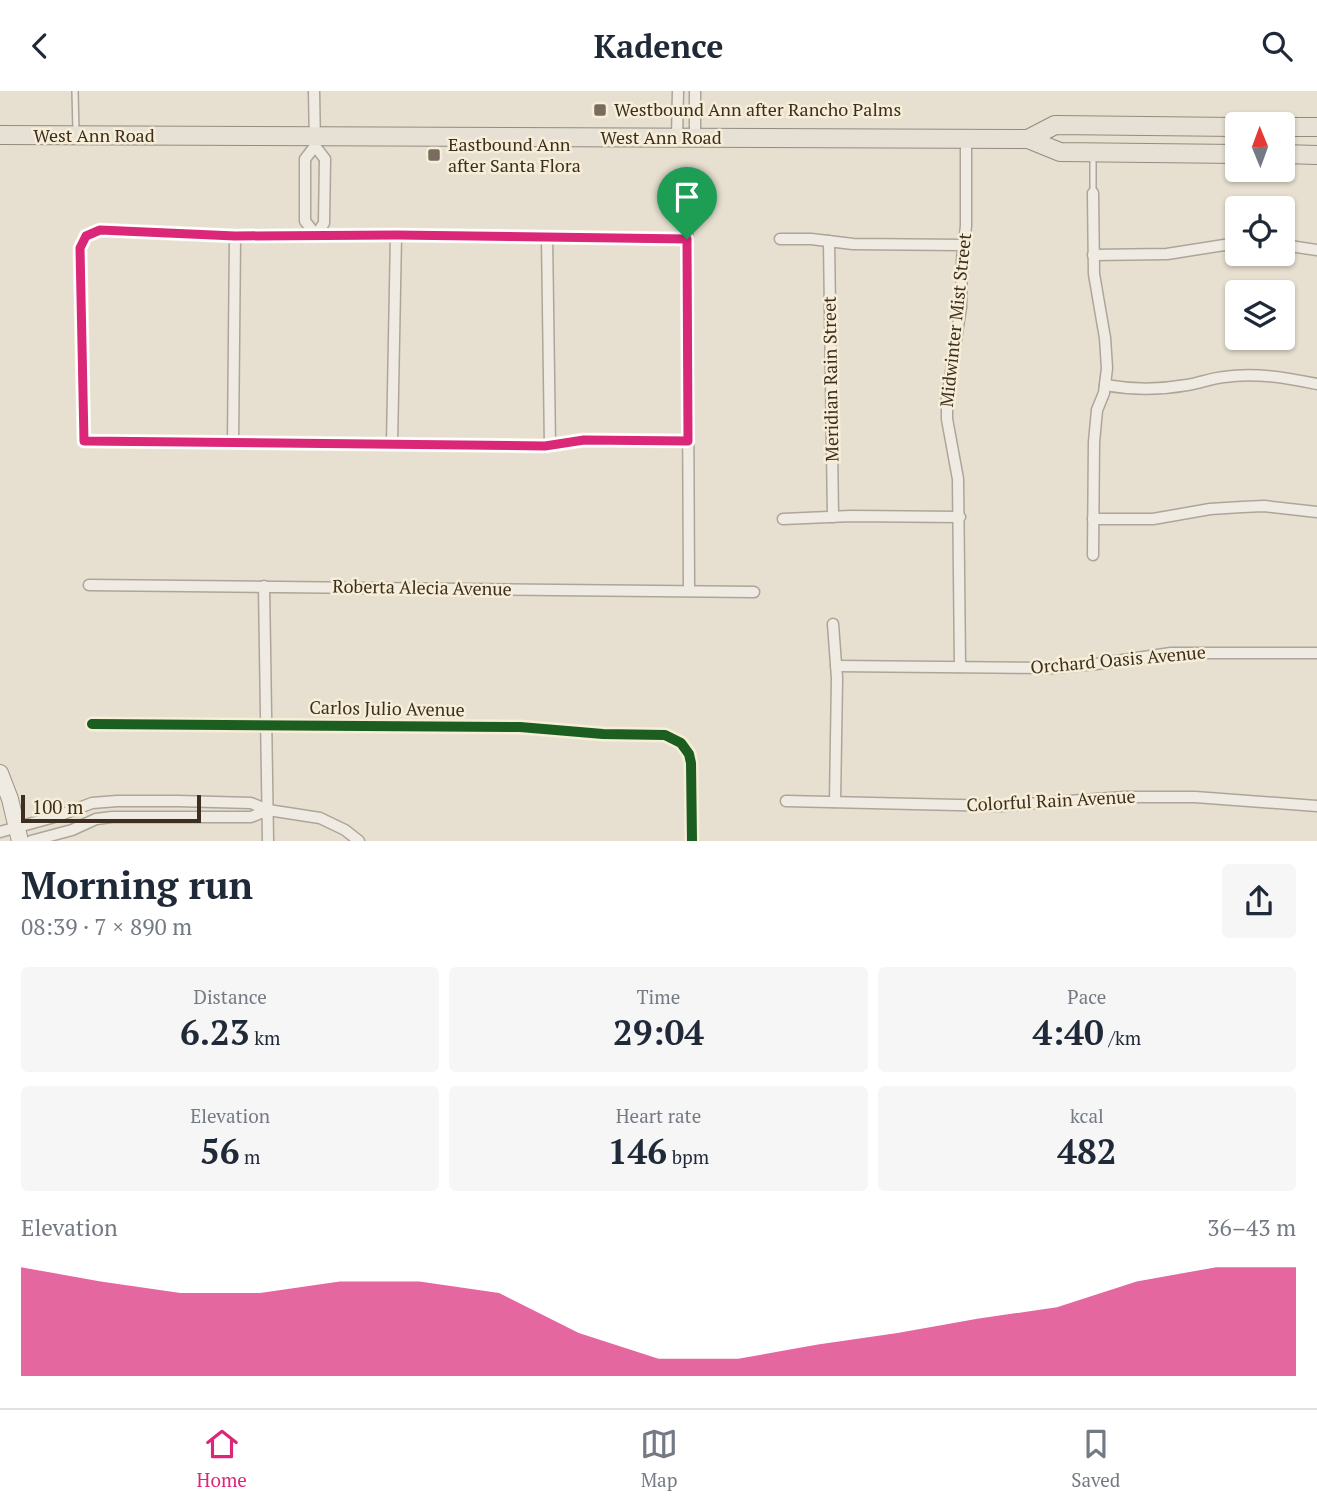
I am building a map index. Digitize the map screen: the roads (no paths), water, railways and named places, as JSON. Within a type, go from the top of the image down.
[{"type":"main road","name":"West Ann Road","points":[[1028,139],[1055,125],[1225,127]]},
{"type":"main road","points":[[1295,127],[1317,127]]},
{"type":"main road","name":"West Ann Road","points":[[0,135],[315,141],[1028,139],[1060,152],[1225,154]]},
{"type":"main road","points":[[1295,155],[1317,155]]},
{"type":"main road","points":[[0,773],[19,834]]},
{"type":"street","points":[[314,91],[315,141],[325,159],[324,223],[316,235]]},
{"type":"street","points":[[678,91],[686,138]]},
{"type":"street","points":[[686,138],[695,91]]},
{"type":"street","name":"Midwinter Mist Street","points":[[960,667],[960,517],[957,464],[947,419],[947,398],[961,307],[966,226],[966,139]]},
{"type":"street","points":[[315,141],[305,159],[305,221],[316,235]]},
{"type":"street","points":[[687,184],[689,591]]},
{"type":"street","points":[[1093,193],[1096,294],[1107,356],[1105,385],[1097,410],[1094,442],[1093,555]]},
{"type":"street","points":[[687,239],[235,236],[100,230],[86,236],[80,248],[84,441],[550,446],[584,440],[688,441]]},
{"type":"street","points":[[392,444],[396,235]]},
{"type":"street","points":[[233,443],[235,236]]},
{"type":"street","points":[[547,237],[550,446]]},
{"type":"street","points":[[780,239],[853,244],[963,245]]},
{"type":"street","name":"Meridian Rain Street","points":[[829,241],[833,517]]},
{"type":"street","points":[[1093,255],[1167,254],[1225,245]]},
{"type":"street","points":[[1295,247],[1317,250]]},
{"type":"street","points":[[1105,385],[1128,389],[1163,388],[1248,375],[1317,384]]},
{"type":"street","points":[[1093,519],[1153,519],[1210,509],[1264,506],[1317,512]]},
{"type":"street","points":[[783,519],[960,517]]},
{"type":"street","name":"Roberta Alecia Avenue","points":[[89,585],[754,592]]},
{"type":"street","points":[[264,586],[268,841]]},
{"type":"street","points":[[834,624],[835,802]]},
{"type":"street","name":"Orchard Oasis Avenue","points":[[836,666],[1051,668],[1096,664],[1152,654],[1317,653]]},
{"type":"street","name":"Carlos Julio Avenue","points":[[92,723],[520,727],[603,734],[665,735],[681,743],[689,754],[692,841]]},
{"type":"street","name":"Colorful Rain Avenue","points":[[786,801],[1000,806],[1124,797],[1170,797],[1317,806]]},
{"type":"street","points":[[0,832],[19,834],[77,808],[109,801],[251,803],[268,810],[320,818],[345,830],[359,841]]},
{"type":"street","points":[[31,841],[72,830],[96,819],[111,817],[251,817],[268,810]]},
{"type":"lane","points":[[75,91],[76,136]]},
{"type":"lane","points":[[1093,153],[1093,193]]},
{"type":"lane","points":[[77,808],[83,824]]},
{"type":"place","name":"Westbound Ann after Rancho Palms","points":[[600,110]]},
{"type":"place","name":"Eastbound Ann after Santa Flora","points":[[434,155]]}]
